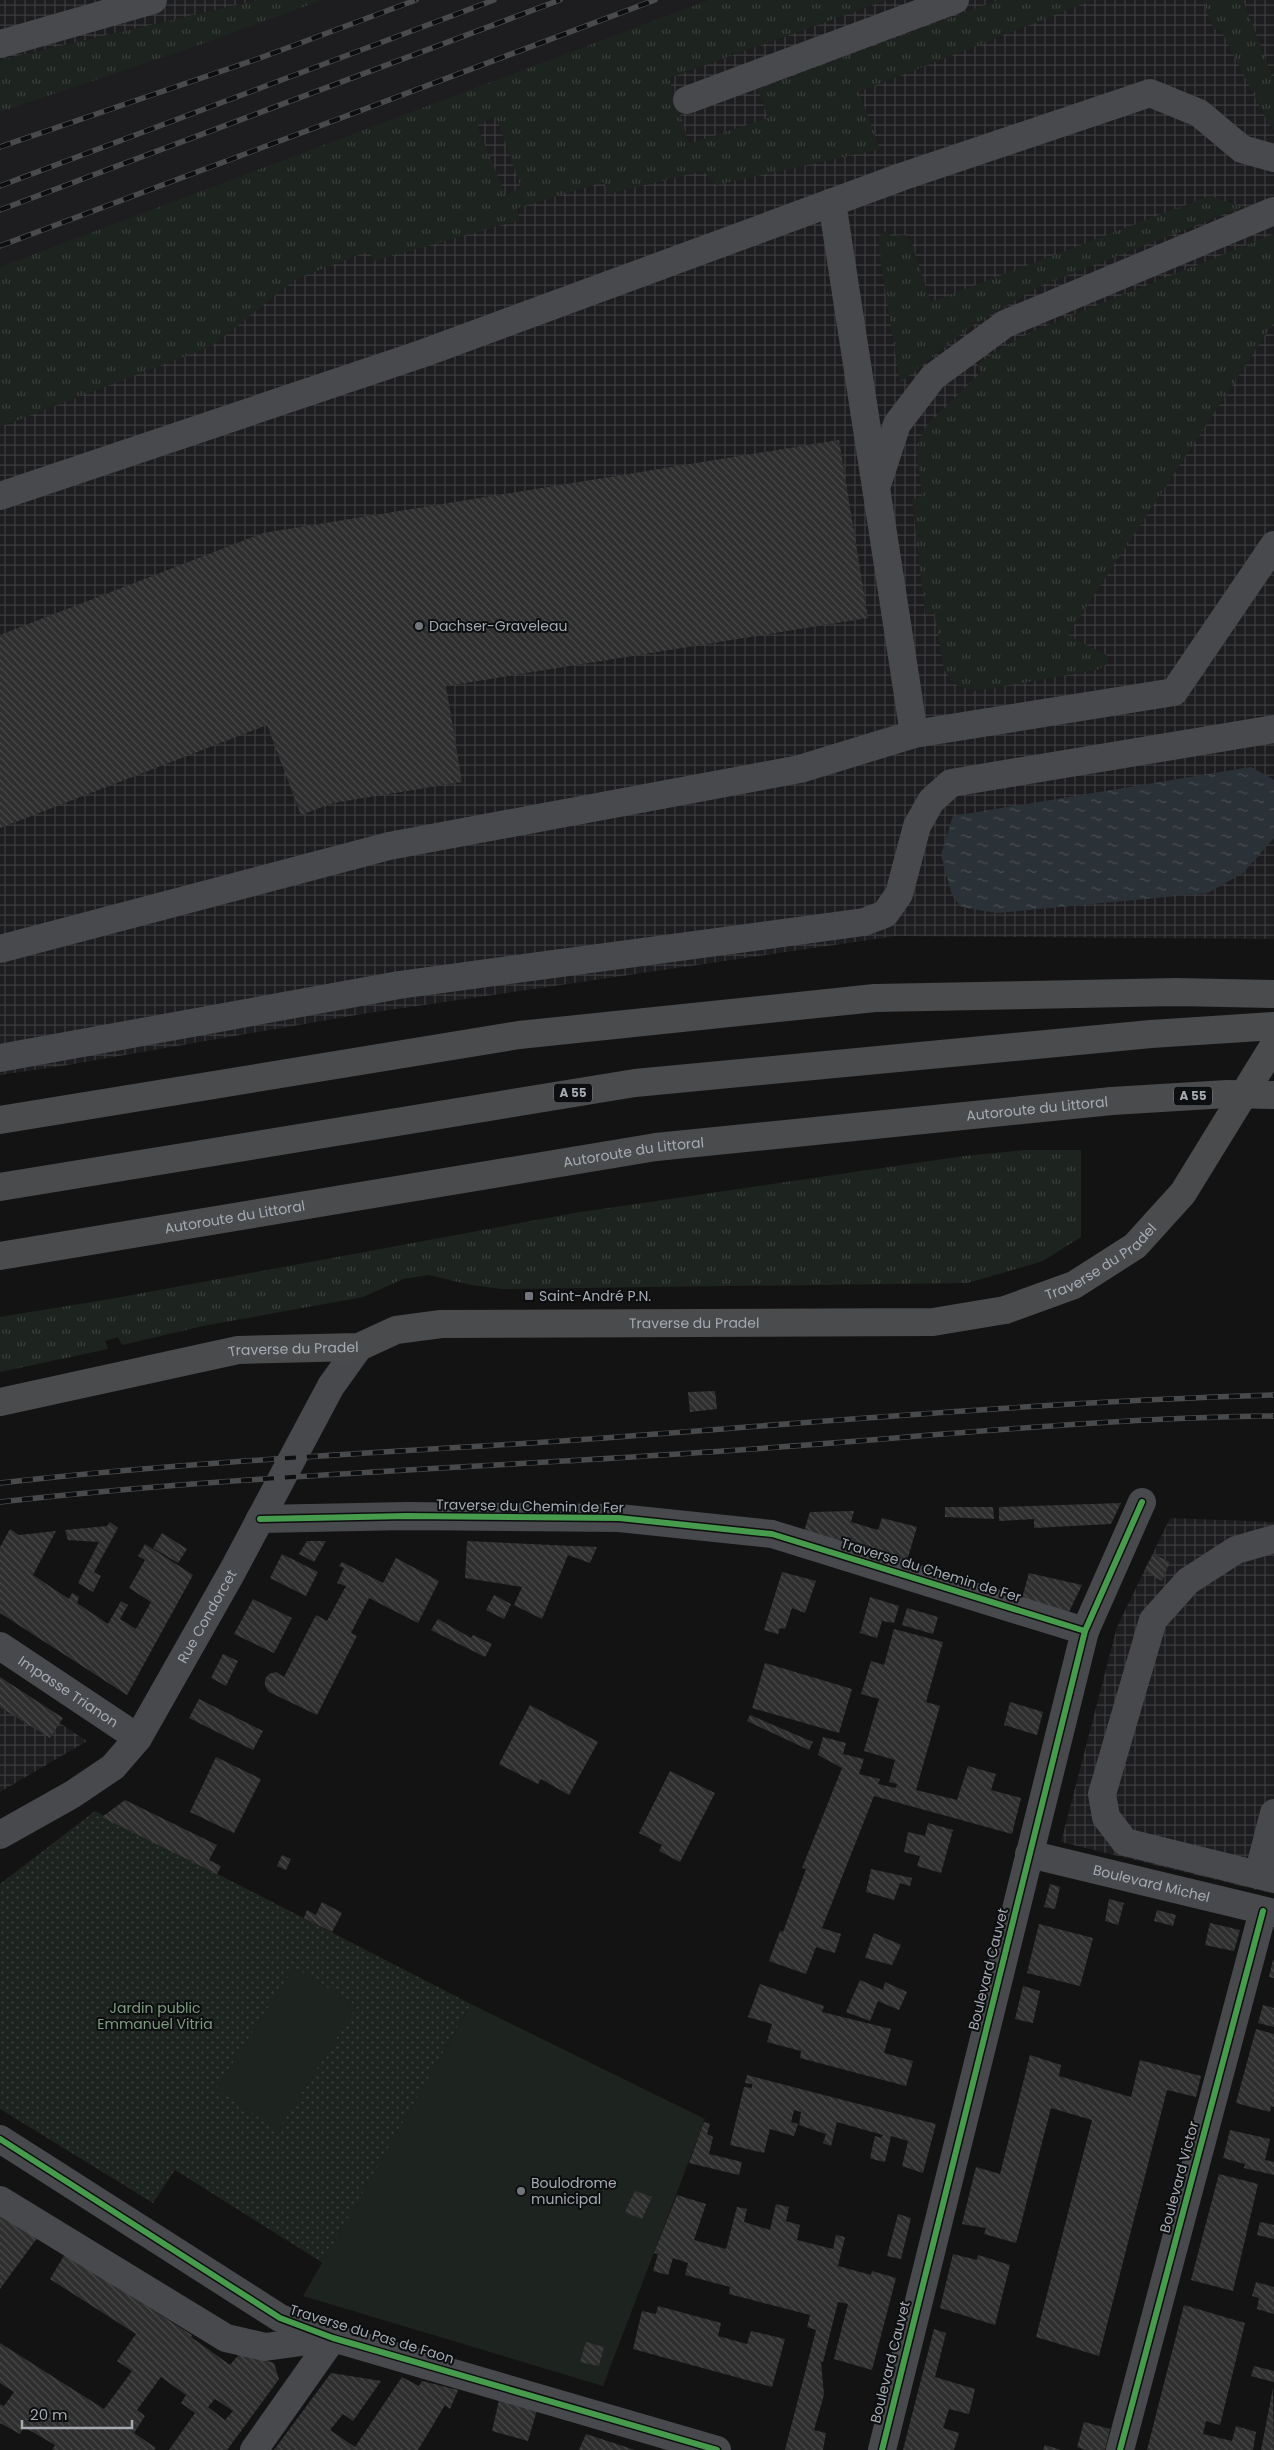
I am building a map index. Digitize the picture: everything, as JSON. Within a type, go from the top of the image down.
[{"type":"main road","points":[[0,1120],[518,1035],[875,998],[1176,992],[1274,994]]},
{"type":"main road","name":"A 55","points":[[0,1187],[635,1083],[1151,1034],[1274,1026]]},
{"type":"main road","name":"Traverse du Pradel","points":[[0,1402],[238,1350],[359,1347],[396,1330],[441,1324],[933,1322],[1005,1310],[1074,1285],[1135,1246],[1183,1193],[1274,1045]]},
{"type":"main road","name":"Autoroute du Littoral","points":[[1,1257],[656,1147],[1112,1101],[1227,1094],[1274,1095]]},
{"type":"street","points":[[0,44],[153,0]]},
{"type":"street","points":[[687,100],[955,0]]},
{"type":"street","points":[[0,496],[424,353],[901,177],[1150,93],[1199,113],[1242,149],[1274,158]]},
{"type":"street","points":[[832,202],[914,734]]},
{"type":"street","points":[[876,489],[897,424],[934,377],[1006,324],[1274,211]]},
{"type":"street","points":[[0,949],[390,846],[800,770],[914,734],[1174,692],[1274,545]]},
{"type":"street","points":[[0,1058],[399,985],[864,922],[885,914],[899,894],[917,826],[931,801],[951,783],[1274,729]]},
{"type":"street","name":"Rue Condorcet","points":[[0,1835],[73,1794],[113,1767],[138,1738],[260,1519],[331,1386],[359,1347]]},
{"type":"street","name":"Boulevard Cauvet","points":[[882,2450],[1085,1631],[1142,1502]]},
{"type":"street","name":"Traverse du Chemin de Fer","points":[[260,1519],[408,1516],[619,1518],[772,1534],[1085,1631]]},
{"type":"street","points":[[1274,1539],[1236,1550],[1188,1581],[1153,1620],[1102,1794],[1106,1817],[1125,1842],[1266,1877],[1274,1813]]},
{"type":"street","name":"Impasse Trianon","points":[[0,1646],[138,1738]]},
{"type":"street","name":"Boulevard Michel","points":[[1029,1854],[1268,1912]]},
{"type":"street","name":"Boulevard Victor","points":[[1120,2450],[1268,1912]]},
{"type":"street","name":"Traverse du Pas de Faon","points":[[0,2140],[280,2318],[333,2338],[717,2450]]},
{"type":"street","name":"Traverse du Pas de Faon","points":[[0,2200],[226,2338],[266,2347],[333,2338]]},
{"type":"street","points":[[254,2450],[333,2338]]},
{"type":"shaded area","points":[[0,0],[258,0],[0,60]]},
{"type":"shaded area","points":[[258,0],[887,0],[669,78],[0,339],[0,60]]},
{"type":"shaded area","points":[[887,0],[1274,0],[1274,939],[896,936],[362,1014],[0,1075],[0,339],[496,117],[669,78]]},
{"type":"shaded area","points":[[1170,1518],[1274,1522],[1274,1894],[1061,1842],[1117,1627]]},
{"type":"shaded area","points":[[0,1684],[87,1741],[0,1792]]},
{"type":"green space","points":[[258,0],[322,0],[202,44],[0,112],[0,60]]},
{"type":"green space","points":[[709,0],[887,0],[669,78],[689,144],[768,118],[758,89],[998,0],[1093,0],[859,92],[880,149],[716,185],[703,171],[608,194],[604,182],[517,208],[520,220],[374,261],[369,251],[296,279],[212,346],[0,427],[0,267]],"holes":[[[496,117],[521,188],[505,194],[477,125]]]},
{"type":"green space","points":[[1203,0],[1243,0],[1274,81],[1274,129],[1269,125],[1221,30],[1213,29]]},
{"type":"green space","points":[[1209,196],[1243,207],[1040,286],[970,327],[900,383],[879,252],[879,236],[886,231],[891,236],[905,235],[911,241],[931,302]]},
{"type":"green space","points":[[1274,234],[1274,322],[1068,635],[1108,656],[1107,664],[1097,670],[975,691],[955,685],[944,670],[934,611],[925,614],[912,500],[922,496],[916,447],[926,426],[981,372],[977,365],[996,351],[1033,331]]},
{"type":"green space","points":[[1026,1150],[1081,1150],[1081,1237],[1043,1261],[968,1283],[501,1289],[471,1285],[429,1275],[403,1279],[363,1297],[203,1326],[122,1345],[118,1337],[105,1341],[108,1349],[0,1372],[0,1317],[116,1298],[574,1213],[964,1156]]},
{"type":"green space","name":"Jardin public Emmanuel Vitria","points":[[95,1811],[471,2004],[323,2263],[175,2170],[153,2203],[0,2109],[0,1884]]},
{"type":"green space","points":[[294,1967],[357,2006],[278,2130],[216,2089]]},
{"type":"green space","name":"Boulodrome municipal","points":[[471,2004],[705,2119],[603,2386],[303,2296]]},
{"type":"water","points":[[1251,767],[1274,780],[1274,838],[1243,873],[1208,893],[997,913],[961,907],[952,895],[941,855],[953,816]]},
{"type":"building","name":"Dachser-Graveleau","points":[[839,440],[868,618],[446,686],[462,782],[333,803],[301,815],[267,725],[0,828],[0,635],[263,533]]},
{"type":"building","points":[[715,1391],[717,1409],[690,1412],[688,1392]]},
{"type":"building","points":[[1121,1503],[1111,1524],[1034,1528],[1034,1519],[999,1521],[999,1507]]},
{"type":"building","points":[[945,1507],[993,1507],[994,1519],[945,1517]]},
{"type":"building","points":[[854,1511],[851,1522],[878,1530],[882,1518],[917,1527],[906,1564],[803,1534],[810,1512]]},
{"type":"building","points":[[110,1522],[118,1528],[94,1572],[101,1576],[93,1592],[78,1583],[99,1542],[68,1540],[65,1530],[107,1526]]},
{"type":"building","points":[[10,1529],[19,1535],[56,1531],[33,1575],[69,1599],[72,1593],[79,1597],[77,1603],[108,1624],[121,1601],[128,1605],[120,1619],[136,1629],[151,1602],[129,1588],[145,1560],[138,1556],[145,1544],[193,1575],[127,1695],[0,1613],[0,1547]]},
{"type":"building","points":[[162,1533],[187,1549],[178,1563],[153,1548]]},
{"type":"building","points":[[307,1541],[326,1541],[314,1562],[299,1554]]},
{"type":"building","points":[[467,1541],[597,1547],[590,1563],[568,1555],[542,1619],[514,1605],[522,1587],[465,1578]]},
{"type":"building","points":[[282,1554],[318,1572],[306,1596],[270,1578]]},
{"type":"building","points":[[1153,1554],[1170,1562],[1162,1581],[1144,1571]]},
{"type":"building","points":[[396,1558],[439,1581],[418,1623],[369,1598],[351,1633],[357,1636],[317,1715],[269,1692],[265,1686],[265,1679],[269,1674],[276,1672],[284,1677],[316,1615],[327,1621],[346,1586],[337,1583],[344,1568],[339,1566],[342,1562],[383,1583]]},
{"type":"building","points":[[782,1572],[816,1581],[805,1613],[792,1608],[785,1629],[780,1628],[778,1634],[764,1630]]},
{"type":"building","points":[[1029,1573],[1082,1585],[1069,1612],[1022,1598]]},
{"type":"building","points":[[494,1595],[511,1604],[504,1619],[486,1610]]},
{"type":"building","points":[[870,1597],[899,1606],[894,1623],[882,1621],[877,1638],[860,1633]]},
{"type":"building","points":[[253,1599],[292,1618],[274,1653],[234,1634]]},
{"type":"building","points":[[907,1608],[938,1617],[933,1634],[902,1625]]},
{"type":"building","points":[[438,1619],[471,1638],[473,1635],[492,1644],[485,1657],[431,1630]]},
{"type":"building","points":[[894,1629],[943,1642],[926,1702],[940,1706],[916,1790],[957,1800],[968,1766],[996,1774],[991,1790],[1021,1798],[1012,1834],[874,1796],[822,1928],[841,1934],[835,1953],[816,1947],[806,1974],[769,1961],[780,1931],[783,1932],[806,1869],[802,1868],[842,1768],[818,1755],[823,1737],[846,1743],[843,1754],[864,1759],[859,1774],[880,1779],[878,1784],[896,1788],[897,1784],[889,1782],[895,1760],[864,1751],[879,1699],[861,1694],[871,1661],[884,1665]]},
{"type":"building","points":[[223,1654],[238,1661],[226,1686],[211,1678]]},
{"type":"building","points":[[765,1663],[852,1689],[839,1733],[752,1708]]},
{"type":"building","points":[[0,1677],[63,1718],[50,1738],[0,1707]]},
{"type":"building","points":[[199,1699],[263,1731],[253,1750],[189,1718]]},
{"type":"building","points":[[1010,1702],[1043,1712],[1037,1735],[1004,1725]]},
{"type":"building","points":[[530,1705],[598,1742],[569,1795],[541,1779],[538,1784],[499,1764]]},
{"type":"building","points":[[750,1715],[813,1742],[809,1750],[747,1721]]},
{"type":"building","points":[[216,1757],[261,1779],[234,1833],[190,1812]]},
{"type":"building","points":[[670,1771],[715,1793],[680,1862],[659,1851],[662,1845],[639,1833]]},
{"type":"building","points":[[125,1800],[217,1845],[209,1860],[221,1866],[217,1874],[102,1817]]},
{"type":"building","points":[[928,1823],[953,1830],[941,1873],[917,1866],[920,1856],[904,1852],[908,1832],[925,1836]]},
{"type":"building","points":[[282,1855],[291,1859],[286,1870],[277,1866]]},
{"type":"building","points":[[871,1869],[912,1878],[910,1886],[900,1883],[894,1900],[866,1892]]},
{"type":"building","points":[[1050,1884],[1060,1887],[1055,1909],[1044,1907]]},
{"type":"building","points":[[1109,1899],[1124,1903],[1118,1925],[1105,1921]]},
{"type":"building","points":[[322,1902],[342,1913],[332,1932],[304,1918],[307,1910],[316,1915]]},
{"type":"building","points":[[1157,1910],[1176,1915],[1173,1926],[1154,1921]]},
{"type":"building","points":[[1210,1923],[1240,1930],[1234,1951],[1205,1945]]},
{"type":"building","points":[[1039,1924],[1093,1938],[1080,1986],[1027,1973]]},
{"type":"building","points":[[874,1933],[901,1945],[892,1965],[865,1958]]},
{"type":"building","points":[[1274,1960],[1274,1978],[1269,1977]]},
{"type":"building","points":[[860,1980],[883,1990],[885,1982],[907,1992],[899,2010],[878,2001],[870,2021],[846,2012]]},
{"type":"building","points":[[760,1984],[824,2006],[822,2012],[891,2029],[884,2053],[913,2061],[906,2086],[800,2058],[801,2051],[767,2042],[772,2024],[748,2017]]},
{"type":"building","points":[[1023,1986],[1040,1991],[1033,2023],[1015,2019]]},
{"type":"building","points":[[1263,2005],[1274,2008],[1274,2027],[1258,2023]]},
{"type":"building","points":[[1256,2029],[1274,2034],[1274,2107],[1271,2106],[1270,2112],[1236,2103]]},
{"type":"building","points":[[1030,2055],[1061,2065],[1059,2076],[1131,2097],[1140,2060],[1201,2076],[1196,2097],[1167,2090],[1099,2356],[1036,2337],[1092,2120],[1051,2108],[1016,2243],[984,2234],[986,2228],[962,2224],[976,2167],[1000,2174]]},
{"type":"building","points":[[747,2075],[936,2124],[923,2173],[902,2166],[908,2141],[891,2136],[885,2162],[876,2160],[870,2158],[875,2136],[881,2138],[883,2135],[837,2122],[831,2146],[823,2143],[826,2134],[799,2125],[801,2112],[794,2110],[791,2122],[798,2124],[794,2136],[770,2129],[764,2153],[730,2145],[744,2087],[752,2088],[752,2084],[745,2083]]},
{"type":"building","points":[[704,2122],[710,2124],[707,2134],[713,2137],[709,2154],[742,2162],[739,2175],[689,2163]]},
{"type":"building","points":[[1230,2130],[1270,2139],[1265,2160],[1274,2162],[1274,2175],[1244,2168],[1245,2164],[1223,2158]]},
{"type":"building","points":[[1219,2174],[1258,2184],[1233,2291],[1191,2280]]},
{"type":"building","points":[[635,2191],[652,2197],[642,2219],[625,2212]]},
{"type":"building","points":[[677,2195],[706,2204],[694,2240],[726,2249],[737,2207],[747,2209],[744,2222],[770,2230],[776,2204],[789,2207],[786,2221],[800,2225],[797,2240],[833,2249],[836,2235],[845,2237],[838,2266],[871,2275],[872,2271],[896,2278],[872,2370],[834,2359],[848,2304],[838,2302],[823,2362],[821,2362],[824,2395],[814,2430],[826,2433],[823,2450],[785,2450],[816,2330],[807,2327],[810,2315],[729,2294],[730,2287],[685,2275],[688,2263],[673,2258],[668,2275],[653,2271],[658,2254],[654,2253]]},
{"type":"building","points":[[0,2213],[38,2237],[0,2289]]},
{"type":"building","points":[[898,2214],[911,2218],[901,2259],[887,2256]]},
{"type":"building","points":[[1260,2222],[1274,2225],[1274,2239],[1257,2235]]},
{"type":"building","points":[[65,2254],[192,2335],[191,2337],[230,2365],[240,2353],[274,2363],[279,2379],[227,2450],[169,2450],[195,2413],[181,2403],[186,2395],[161,2377],[137,2410],[145,2416],[134,2433],[156,2448],[154,2450],[52,2450],[55,2445],[24,2427],[20,2434],[0,2423],[0,2404],[4,2406],[14,2392],[0,2383],[0,2343],[104,2409],[132,2371],[117,2361],[136,2334],[50,2279]],"holes":[[[215,2399],[233,2411],[225,2420],[208,2407]]]},
{"type":"building","points":[[953,2254],[977,2260],[978,2255],[1010,2265],[995,2325],[940,2308]]},
{"type":"building","points":[[1256,2282],[1274,2287],[1274,2314],[1257,2309],[1259,2298],[1252,2296]]},
{"type":"building","points":[[1184,2305],[1245,2323],[1220,2425],[1206,2421],[1203,2434],[1232,2441],[1236,2426],[1256,2432],[1253,2450],[1147,2450]]},
{"type":"building","points":[[658,2306],[721,2323],[718,2336],[747,2344],[751,2331],[785,2339],[772,2387],[633,2349],[642,2311],[656,2314]]},
{"type":"building","points":[[934,2329],[946,2333],[935,2377],[975,2389],[969,2414],[949,2409],[943,2428],[959,2433],[954,2450],[903,2450]]},
{"type":"building","points":[[586,2342],[604,2347],[599,2366],[580,2362]]},
{"type":"building","points":[[1254,2366],[1274,2371],[1274,2382],[1251,2376]]},
{"type":"building","points":[[331,2373],[381,2381],[353,2421],[343,2414],[330,2430],[355,2447],[402,2377],[419,2386],[422,2381],[458,2390],[450,2409],[445,2405],[418,2450],[274,2450]]},
{"type":"building","points":[[1273,2388],[1274,2450],[1261,2450],[1269,2409]]},
{"type":"building","points":[[499,2400],[537,2410],[528,2441],[492,2431]]},
{"type":"building","points":[[1084,2422],[1110,2429],[1105,2450],[1086,2450],[1077,2447]]},
{"type":"building","points":[[586,2434],[635,2450],[579,2450]]},
{"type":"building","points":[[1045,2445],[1061,2450],[1043,2450]]},
{"type":"railway","points":[[0,147],[260,58],[416,0]]},
{"type":"railway","points":[[0,186],[494,0]]},
{"type":"railway","points":[[0,210],[560,0]]},
{"type":"railway","points":[[0,246],[655,0]]},
{"type":"railway","points":[[0,1483],[72,1475],[288,1458],[576,1440],[925,1414],[1187,1398],[1274,1395]]},
{"type":"railway","points":[[0,1502],[271,1478],[633,1457],[1067,1425],[1274,1416]]},
{"type":"cycle path","points":[[882,2450],[1085,1631],[1142,1502]]},
{"type":"cycle path","points":[[260,1519],[407,1516],[619,1518],[772,1534],[1085,1631]]},
{"type":"cycle path","points":[[1120,2450],[1263,1911]]},
{"type":"cycle path","points":[[0,2139],[280,2318],[333,2338],[717,2450]]},
{"type":"place","name":"Dachser-Graveleau","points":[[419,626]]},
{"type":"place","name":"Saint-André P.N.","points":[[529,1296]]},
{"type":"place","name":"Boulodrome municipal","points":[[521,2191]]}]
